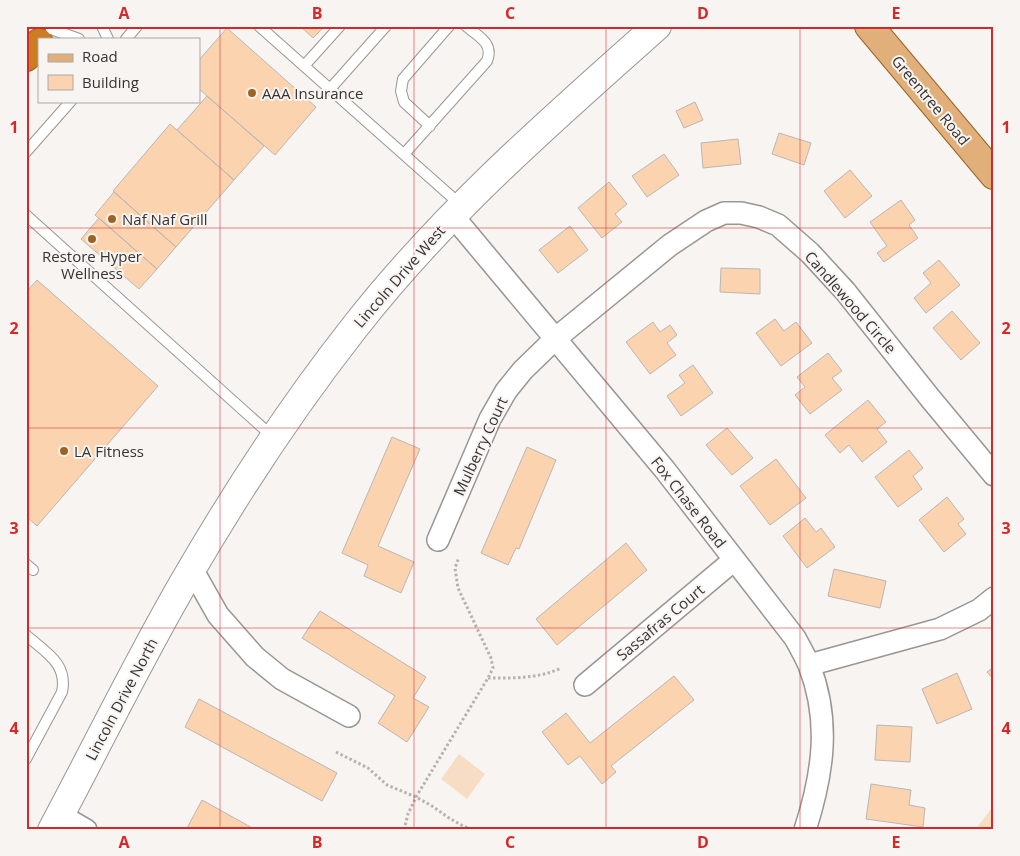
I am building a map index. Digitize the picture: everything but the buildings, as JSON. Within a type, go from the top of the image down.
[{"type":"highway","points":[[26,57],[38,44]]},
{"type":"main road","name":"Greentree Road","points":[[869,26],[994,174]]},
{"type":"street","name":"Lincoln Drive West","points":[[192,569],[274,437],[355,326],[457,210],[530,139],[657,26]]},
{"type":"street","name":"Fox Chase Road","points":[[457,210],[556,338],[665,470],[795,638],[809,665],[822,715],[821,772],[806,830]]},
{"type":"street","name":"Candlewood Circle","points":[[556,338],[670,245],[697,226],[724,213],[741,212],[758,217],[778,225],[827,271],[994,475]]},
{"type":"street","name":"Mulberry Court","points":[[438,540],[483,434],[498,404],[522,370],[556,338]]},
{"type":"street","name":"Sassafras Court","points":[[585,685],[734,560]]},
{"type":"street","points":[[192,569],[218,615],[255,657],[282,678],[349,716]]},
{"type":"street","name":"Lincoln Drive North","points":[[56,822],[159,627],[192,569]]},
{"type":"street","points":[[809,665],[940,629],[979,610],[994,598]]},
{"type":"street","points":[[56,822],[86,830]]},
{"type":"lane","points":[[102,26],[108,38]]},
{"type":"lane","points":[[127,38],[137,26]]},
{"type":"lane","points":[[259,26],[404,153],[457,210]]},
{"type":"lane","points":[[304,66],[340,26]]},
{"type":"lane","points":[[330,89],[386,26]]},
{"type":"lane","points":[[430,126],[404,102],[401,92],[403,79],[449,26]]},
{"type":"lane","points":[[404,153],[488,61],[490,53],[488,45],[466,26]]},
{"type":"lane","points":[[47,34],[73,38]]},
{"type":"lane","points":[[26,152],[70,102]]},
{"type":"lane","points":[[26,215],[274,437]]},
{"type":"lane","points":[[26,635],[56,662],[63,676],[62,692],[26,759]]},
{"type":"path","points":[[404,830],[408,814],[416,797],[493,668],[491,658],[458,588],[455,568],[459,558]]},
{"type":"path","points":[[488,678],[537,676],[549,674],[561,668]]},
{"type":"path","points":[[336,752],[368,768],[387,785],[416,797],[463,826],[474,830]]},
{"type":"shaded area","points":[[459,754],[485,774],[467,799],[441,779]]},
{"type":"shaded area","points":[[994,805],[994,830],[975,830]]},
{"type":"place","name":"AAA Insurance","points":[[252,93]]},
{"type":"place","name":"Naf Naf Grill","points":[[112,219]]},
{"type":"place","name":"Restore Hyper Wellness","points":[[92,239]]},
{"type":"place","name":"LA Fitness","points":[[64,451]]}]
